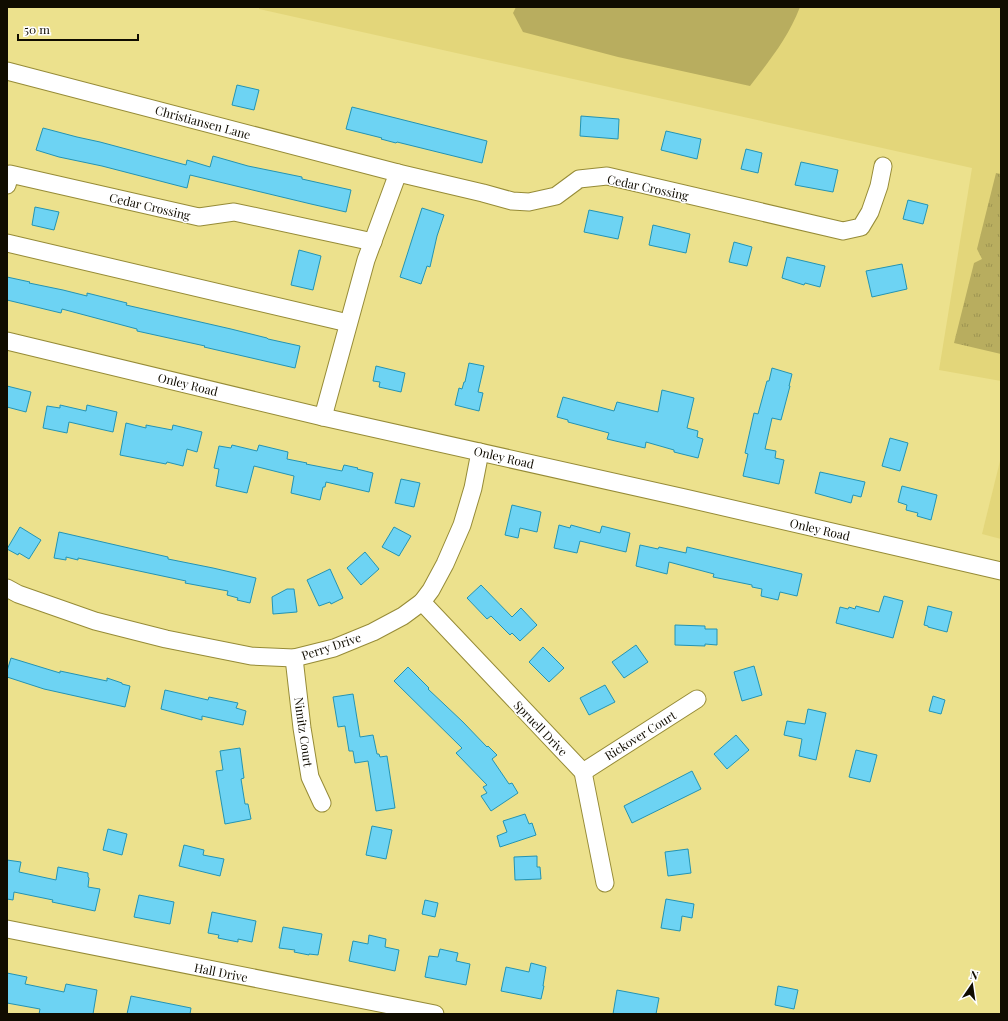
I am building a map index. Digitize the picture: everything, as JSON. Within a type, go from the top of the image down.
[{"type":"street","name":"Christiansen Lane","points":[[7,71],[398,173]]},
{"type":"street","name":"Cedar Crossing","points":[[398,173],[512,201],[529,202],[556,196],[579,179],[607,176],[843,231],[862,227],[870,212],[879,186],[883,166]]},
{"type":"street","points":[[323,417],[366,260],[398,173]]},
{"type":"street","name":"Cedar Crossing","points":[[7,185],[10,174],[199,217],[234,212],[373,242]]},
{"type":"street","points":[[7,244],[348,323]]},
{"type":"street","name":"Onley Road","points":[[7,341],[323,417],[691,499],[1001,571]]},
{"type":"street","name":"Perry Drive","points":[[7,588],[18,594],[95,621],[159,637],[251,656],[294,658],[334,648],[373,632],[402,616],[422,602],[431,590],[462,525],[473,488],[480,452]]},
{"type":"street","name":"Spruell Drive","points":[[422,602],[583,772]]},
{"type":"street","name":"Nimitz Court","points":[[294,658],[302,728],[310,777],[322,803]]},
{"type":"street","name":"Rickover Court","points":[[583,772],[697,700]]},
{"type":"street","points":[[583,772],[605,883]]},
{"type":"street","name":"Hall Drive","points":[[7,928],[435,1014]]},
{"type":"shaded area","points":[[259,7],[1001,7],[1001,381],[939,370],[972,168],[259,9]]},
{"type":"shaded area","points":[[1001,457],[1001,539],[982,534]]},
{"type":"green space","points":[[516,7],[800,7],[784,39],[750,86],[618,57],[523,32],[513,13]]},
{"type":"green space","points":[[996,173],[1001,174],[1001,354],[954,343],[974,263],[982,259],[977,249]]},
{"type":"building","points":[[237,85],[259,90],[254,110],[232,105]]},
{"type":"building","points":[[352,107],[487,141],[482,163],[397,142],[396,143],[346,129]]},
{"type":"building","points":[[581,116],[619,119],[618,139],[580,136]]},
{"type":"building","points":[[43,128],[186,165],[187,160],[210,167],[213,156],[248,166],[302,177],[302,179],[351,190],[346,212],[190,175],[187,188],[102,166],[59,157],[36,150]]},
{"type":"building","points":[[666,131],[701,139],[697,159],[661,150]]},
{"type":"building","points":[[746,149],[762,153],[758,173],[741,169]]},
{"type":"building","points":[[801,162],[838,170],[833,192],[795,185]]},
{"type":"building","points":[[908,200],[928,205],[923,224],[903,219]]},
{"type":"building","points":[[35,207],[59,212],[54,230],[32,225]]},
{"type":"building","points":[[422,208],[444,215],[437,236],[430,267],[427,266],[421,284],[400,277]]},
{"type":"building","points":[[589,210],[623,217],[618,239],[584,232]]},
{"type":"building","points":[[653,225],[690,234],[686,253],[649,245]]},
{"type":"building","points":[[734,242],[752,247],[747,266],[729,262]]},
{"type":"building","points":[[299,250],[321,256],[313,290],[291,285]]},
{"type":"building","points":[[787,257],[825,266],[820,287],[805,283],[804,285],[782,278]]},
{"type":"building","points":[[902,264],[907,289],[872,297],[866,271]]},
{"type":"building","points":[[7,277],[87,296],[87,293],[127,303],[126,305],[300,346],[295,368],[137,331],[137,329],[62,309],[61,313],[7,300]]},
{"type":"building","points":[[469,363],[484,366],[478,392],[483,393],[479,411],[455,405],[459,388],[462,389],[465,382]]},
{"type":"building","points":[[376,366],[405,373],[401,392],[379,387],[380,382],[373,381]]},
{"type":"building","points":[[772,368],[792,374],[781,420],[772,418],[765,449],[776,451],[775,458],[784,460],[779,484],[743,476],[748,454],[745,453],[754,413],[758,414]]},
{"type":"building","points":[[7,386],[31,392],[26,412],[7,407]]},
{"type":"building","points":[[662,390],[694,398],[687,428],[698,431],[697,437],[703,439],[698,458],[674,452],[674,450],[646,442],[645,448],[607,439],[609,433],[568,422],[568,420],[557,417],[563,397],[614,411],[617,402],[658,412]]},
{"type":"building","points":[[60,405],[86,411],[87,405],[117,412],[113,432],[69,422],[67,433],[43,428],[47,406],[60,408]]},
{"type":"building","points":[[126,423],[146,428],[146,425],[172,430],[173,425],[202,432],[197,452],[187,449],[183,466],[120,455]]},
{"type":"building","points":[[890,438],[908,443],[900,471],[882,466]]},
{"type":"building","points":[[232,445],[257,451],[259,445],[288,452],[287,459],[307,463],[306,464],[342,471],[344,465],[373,473],[369,492],[326,482],[325,487],[323,487],[320,500],[291,493],[294,476],[254,466],[247,493],[216,486],[219,469],[214,468],[219,446],[231,448]]},
{"type":"building","points":[[820,472],[865,482],[861,497],[853,495],[851,503],[815,493]]},
{"type":"building","points":[[401,479],[420,483],[414,507],[395,503]]},
{"type":"building","points":[[902,486],[937,495],[931,520],[917,516],[918,513],[906,510],[907,505],[898,502]]},
{"type":"building","points":[[512,505],[541,512],[537,532],[520,528],[518,538],[505,535]]},
{"type":"building","points":[[559,525],[570,528],[571,525],[600,533],[602,526],[630,533],[626,552],[580,541],[577,553],[554,548]]},
{"type":"building","points":[[20,527],[41,540],[29,559],[19,553],[18,555],[7,549]]},
{"type":"building","points":[[394,527],[411,536],[399,556],[382,547]]},
{"type":"building","points":[[59,532],[168,557],[168,559],[256,578],[250,603],[237,600],[238,598],[227,595],[228,591],[185,583],[186,581],[78,558],[78,560],[66,557],[66,560],[54,558]]},
{"type":"building","points":[[640,545],[658,549],[659,547],[686,553],[687,547],[802,574],[797,596],[780,592],[778,600],[761,596],[762,589],[752,587],[752,585],[713,577],[714,574],[669,562],[667,574],[636,566]]},
{"type":"building","points":[[365,552],[379,569],[361,585],[347,568]]},
{"type":"building","points":[[330,569],[343,598],[331,604],[330,602],[319,606],[307,580]]},
{"type":"building","points":[[481,585],[512,617],[521,608],[537,625],[520,641],[512,633],[510,635],[491,616],[487,619],[467,598]]},
{"type":"building","points":[[287,589],[294,589],[297,612],[273,614],[272,597]]},
{"type":"building","points":[[884,596],[903,601],[893,638],[836,623],[840,607],[855,609],[856,606],[879,612]]},
{"type":"building","points":[[928,606],[952,612],[947,632],[924,625]]},
{"type":"building","points":[[675,625],[705,626],[705,629],[717,629],[717,645],[675,645]]},
{"type":"building","points":[[636,645],[648,662],[624,678],[612,662]]},
{"type":"building","points":[[543,647],[564,668],[549,682],[529,662]]},
{"type":"building","points":[[11,658],[60,673],[60,671],[107,681],[107,678],[130,686],[125,707],[44,689],[7,677],[7,671]]},
{"type":"building","points":[[754,666],[762,695],[742,701],[734,672]]},
{"type":"building","points":[[408,667],[429,688],[428,689],[497,755],[492,759],[509,784],[512,783],[518,793],[491,811],[481,796],[487,793],[483,787],[487,785],[456,753],[462,748],[394,681]]},
{"type":"building","points":[[605,685],[615,702],[589,715],[580,698]]},
{"type":"building","points":[[165,690],[208,700],[209,697],[238,703],[236,708],[246,711],[243,725],[202,716],[202,720],[161,709]]},
{"type":"building","points":[[353,694],[360,737],[373,735],[377,754],[379,754],[380,757],[387,756],[395,808],[376,811],[368,761],[355,763],[353,751],[349,751],[345,726],[338,727],[333,697]]},
{"type":"building","points":[[933,696],[945,700],[941,714],[929,711]]},
{"type":"building","points":[[808,709],[826,713],[816,760],[799,756],[802,739],[784,735],[787,721],[805,724]]},
{"type":"building","points":[[736,735],[749,750],[727,769],[714,754]]},
{"type":"building","points":[[240,748],[244,778],[241,779],[245,804],[248,804],[251,819],[225,824],[216,771],[223,770],[220,751]]},
{"type":"building","points":[[856,750],[877,755],[870,782],[849,777]]},
{"type":"building","points":[[692,771],[701,789],[632,823],[624,806]]},
{"type":"building","points":[[525,814],[529,824],[532,823],[536,835],[500,847],[497,836],[507,832],[503,821]]},
{"type":"building","points":[[372,826],[392,830],[386,859],[366,855]]},
{"type":"building","points":[[108,829],[127,834],[122,855],[103,850]]},
{"type":"building","points":[[184,845],[204,850],[203,855],[224,859],[220,876],[179,866]]},
{"type":"building","points":[[688,849],[691,873],[668,876],[665,852]]},
{"type":"building","points":[[537,856],[537,867],[540,867],[541,879],[515,880],[514,857]]},
{"type":"building","points":[[7,860],[21,862],[19,872],[56,880],[58,867],[88,873],[88,887],[100,889],[95,911],[14,892],[13,900],[7,899]]},
{"type":"building","points":[[139,895],[174,902],[170,924],[134,917]]},
{"type":"building","points":[[666,899],[694,904],[692,918],[682,916],[680,931],[661,928]]},
{"type":"building","points":[[425,900],[438,903],[435,917],[422,914]]},
{"type":"building","points":[[212,912],[256,921],[252,942],[238,939],[238,942],[218,938],[219,935],[208,933]]},
{"type":"building","points":[[283,927],[322,934],[318,955],[309,955],[294,952],[295,950],[279,948]]},
{"type":"building","points":[[369,935],[386,939],[385,947],[399,950],[395,971],[349,961],[353,941],[368,944]]},
{"type":"building","points":[[440,949],[458,953],[456,961],[470,964],[466,985],[425,977],[429,956],[438,957]]},
{"type":"building","points":[[531,963],[546,967],[541,999],[501,991],[506,967],[529,972]]},
{"type":"building","points":[[7,973],[27,977],[25,984],[64,992],[66,984],[97,990],[93,1014],[39,1014],[40,1009],[7,1003]]},
{"type":"building","points":[[778,986],[798,990],[794,1009],[775,1005]]},
{"type":"building","points":[[617,990],[659,998],[656,1014],[613,1014]]},
{"type":"building","points":[[131,996],[191,1008],[190,1014],[127,1014]]}]
